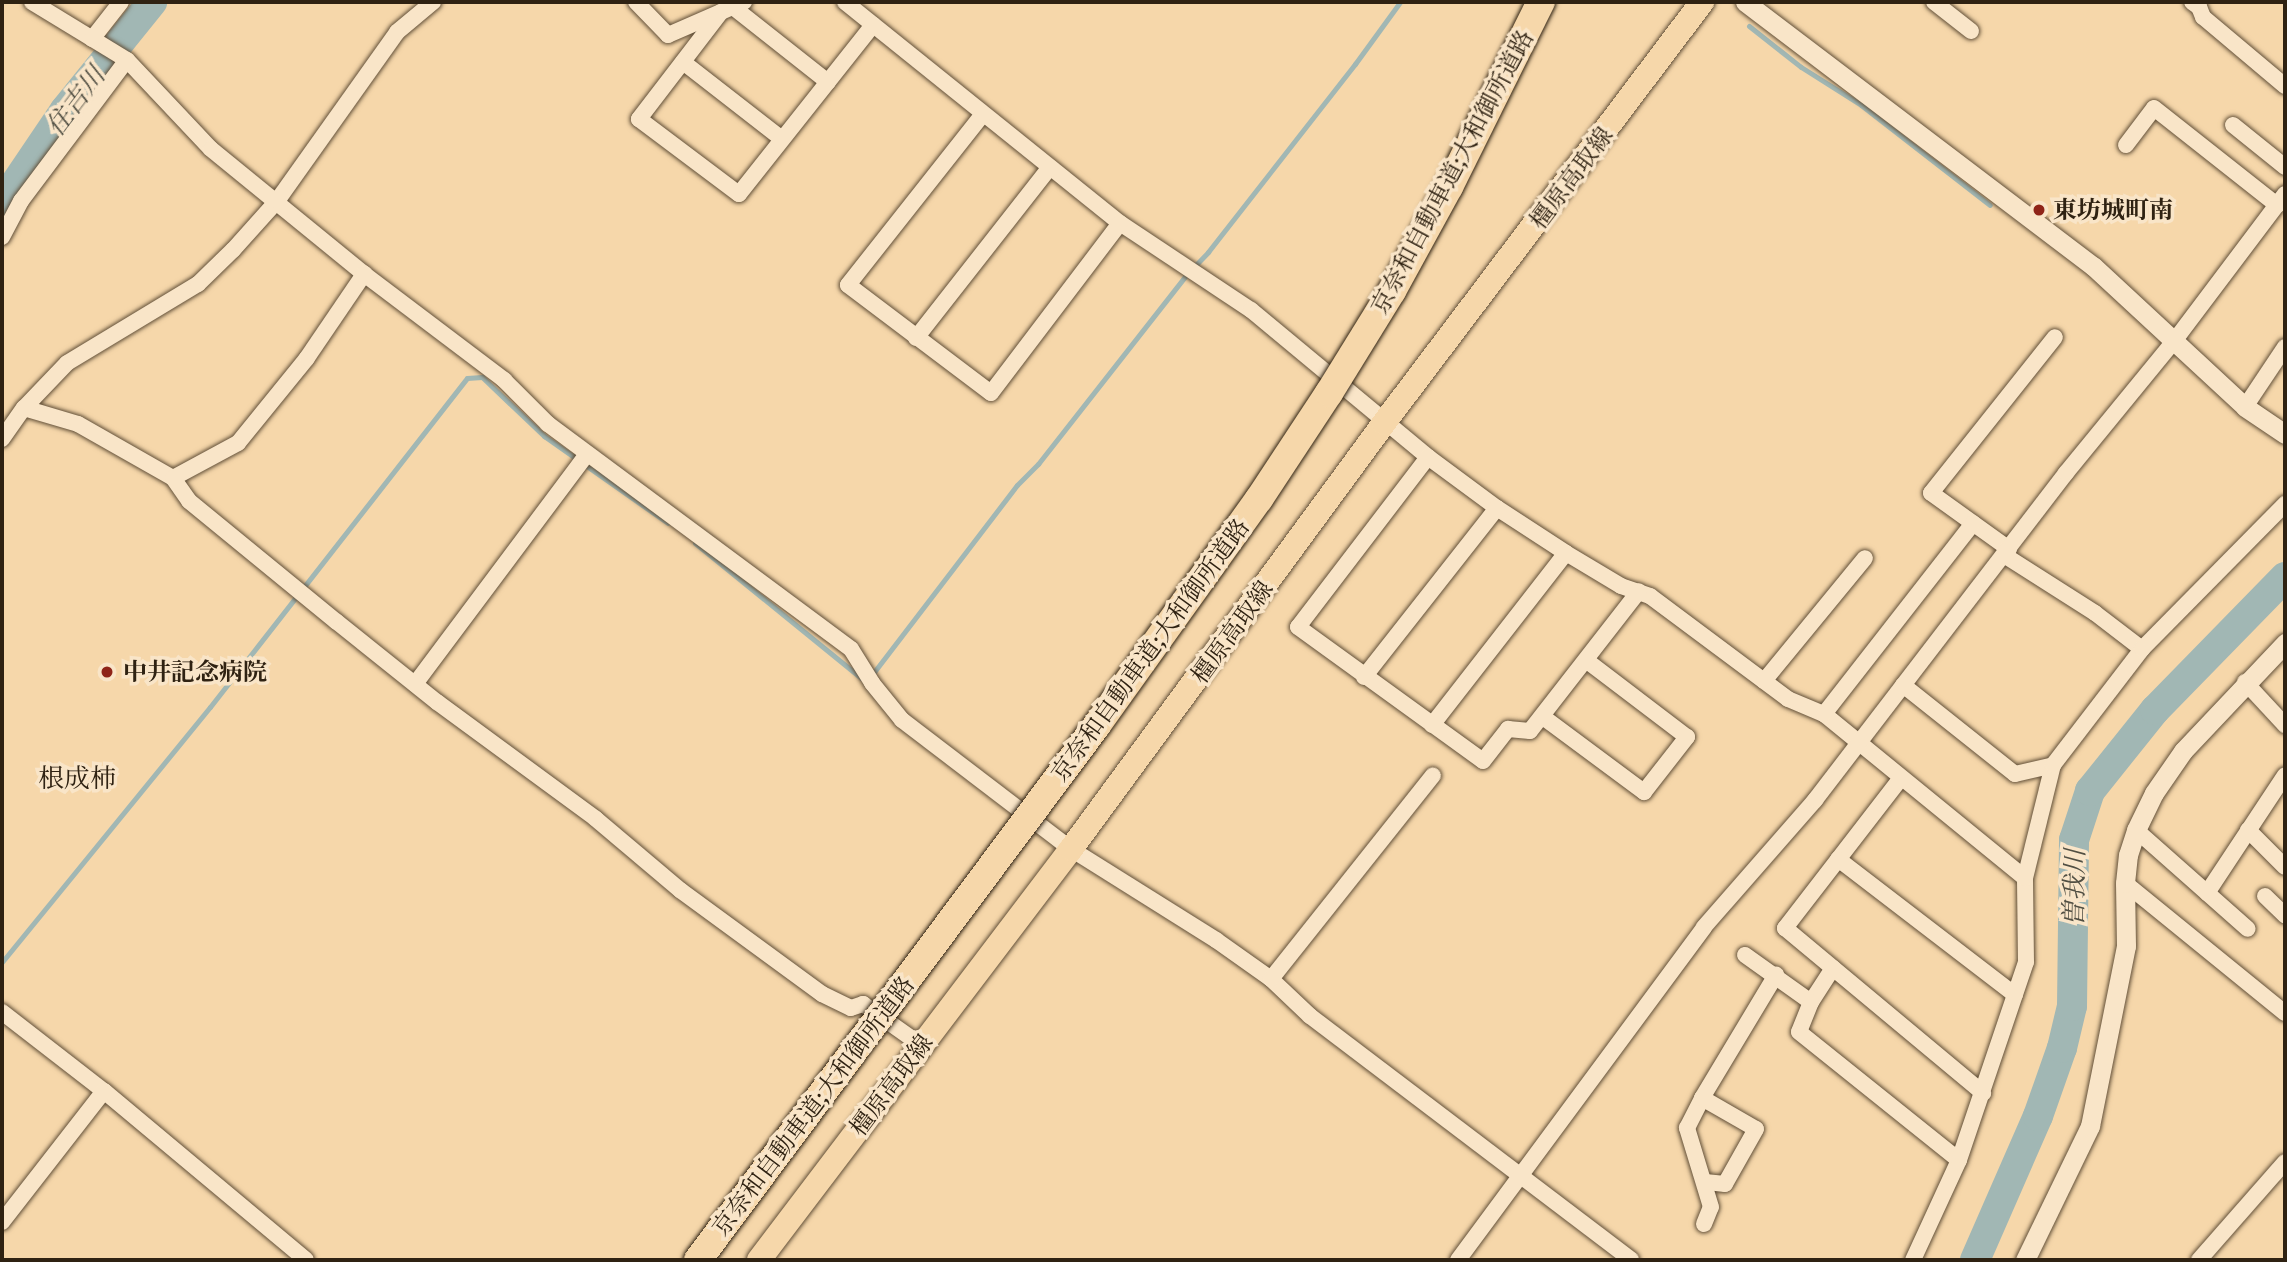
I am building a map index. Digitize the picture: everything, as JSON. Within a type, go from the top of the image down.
[{"type":"highway","name":"京奈和自動車道;大和御所道路","points":[[698,1260],[1120,693],[1266,489],[1392,291],[1449,187],[1541,2]]},
{"type":"main road","name":"橿原高取線","points":[[759,1260],[1071,849],[1384,423],[1702,2]]},
{"type":"street","points":[[32,2],[127,60],[211,149],[365,274],[504,380],[583,459],[703,536],[851,649],[902,720],[1071,849],[1216,940],[1271,979],[1310,1016],[1631,1260]]},
{"type":"street","points":[[92,39],[121,2]]},
{"type":"street","points":[[2,439],[24,408],[66,363],[198,284],[233,250],[277,201],[397,32],[433,2]]},
{"type":"street","points":[[636,2],[668,35],[733,7]]},
{"type":"street","points":[[845,2],[1120,223],[1251,310],[1428,457],[1497,508],[1566,553],[1621,586],[1650,596],[1788,699],[1824,714],[1856,743],[2025,878]]},
{"type":"street","points":[[1745,2],[2093,266],[2245,407],[2285,434]]},
{"type":"street","points":[[1934,2],[1971,31]]},
{"type":"street","points":[[2198,3],[2203,18],[2285,86]]},
{"type":"street","points":[[733,7],[683,62],[639,119],[739,194],[873,25]]},
{"type":"street","points":[[733,7],[828,82]]},
{"type":"street","points":[[2,237],[28,191],[127,60]]},
{"type":"street","points":[[683,62],[782,139]]},
{"type":"street","points":[[1458,1260],[1704,927],[1815,800],[1856,743],[2066,473],[2175,340],[2281,199],[2154,108],[2126,145]]},
{"type":"street","points":[[984,114],[848,285],[990,393],[1120,223]]},
{"type":"street","points":[[2233,125],[2285,167]]},
{"type":"street","points":[[916,338],[1050,167]]},
{"type":"street","points":[[173,478],[238,443],[307,358],[365,274]]},
{"type":"street","points":[[2055,337],[1931,493],[1973,523],[2006,552],[2142,649]]},
{"type":"street","points":[[2245,407],[2285,347]]},
{"type":"street","points":[[24,408],[78,424],[173,478],[189,500],[299,591],[415,684],[596,819],[680,890],[822,994],[850,1008],[863,1004],[921,1045]]},
{"type":"street","points":[[1428,457],[1298,627],[1483,761],[1508,729],[1530,731],[1543,717],[1639,591]]},
{"type":"street","points":[[415,684],[583,459]]},
{"type":"street","points":[[1913,1260],[1959,1160],[2026,962],[2025,878],[2053,765],[2142,649],[2285,505]]},
{"type":"street","points":[[1364,677],[1497,508]]},
{"type":"street","points":[[1824,714],[1973,523]]},
{"type":"street","points":[[1432,725],[1566,553]]},
{"type":"street","points":[[1764,681],[1865,558]]},
{"type":"street","points":[[2025,1260],[2090,1126],[2126,946],[2125,883],[2128,855],[2136,830],[2154,793],[2183,751],[2245,682],[2285,643]]},
{"type":"street","points":[[1543,717],[1644,792],[1678,748],[1686,737],[1586,660]]},
{"type":"street","points":[[2245,682],[2285,725]]},
{"type":"street","points":[[1903,685],[2015,774],[2053,765]]},
{"type":"street","points":[[1271,979],[1433,775]]},
{"type":"street","points":[[2207,893],[2285,775]]},
{"type":"street","points":[[1901,779],[1785,928],[1983,1093]]},
{"type":"street","points":[[2136,830],[2248,929]]},
{"type":"street","points":[[2248,830],[2285,867]]},
{"type":"street","points":[[1838,859],[2015,995]]},
{"type":"street","points":[[2125,883],[2285,1013]]},
{"type":"street","points":[[2266,896],[2285,915]]},
{"type":"street","points":[[1745,956],[1776,975],[1811,1002]]},
{"type":"street","points":[[1833,968],[1811,1002],[1799,1032],[1959,1160]]},
{"type":"street","points":[[1704,1224],[1711,1207],[1687,1128],[1702,1098],[1776,975]]},
{"type":"street","points":[[2,1012],[104,1091],[306,1260]]},
{"type":"street","points":[[2,1222],[104,1091]]},
{"type":"street","points":[[1702,1098],[1756,1129],[1726,1184],[1705,1182]]},
{"type":"street","points":[[2199,1260],[2285,1162]]},
{"type":"waterway","name":"住吉川","points":[[2,203],[65,110],[152,2]]},
{"type":"waterway","points":[[871,676],[1017,485],[1038,464],[1186,275],[1208,252],[1400,2]]},
{"type":"waterway","points":[[1749,26],[1801,67],[1861,105],[1990,205]]},
{"type":"waterway","points":[[2,962],[210,707],[467,378],[482,377],[544,436],[668,523]]},
{"type":"waterway","points":[[695,543],[861,678]]},
{"type":"waterway","name":"曽我川","points":[[1975,1260],[2038,1116],[2062,1048],[2072,1006],[2074,840],[2090,791],[2155,710],[2285,577]]},
{"type":"place","name":"東坊城町南","points":[[2039,210]]},
{"type":"place","name":"中井記念病院","points":[[107,672]]},
{"type":"district","name":"根成柿","points":[[77,778]]}]
